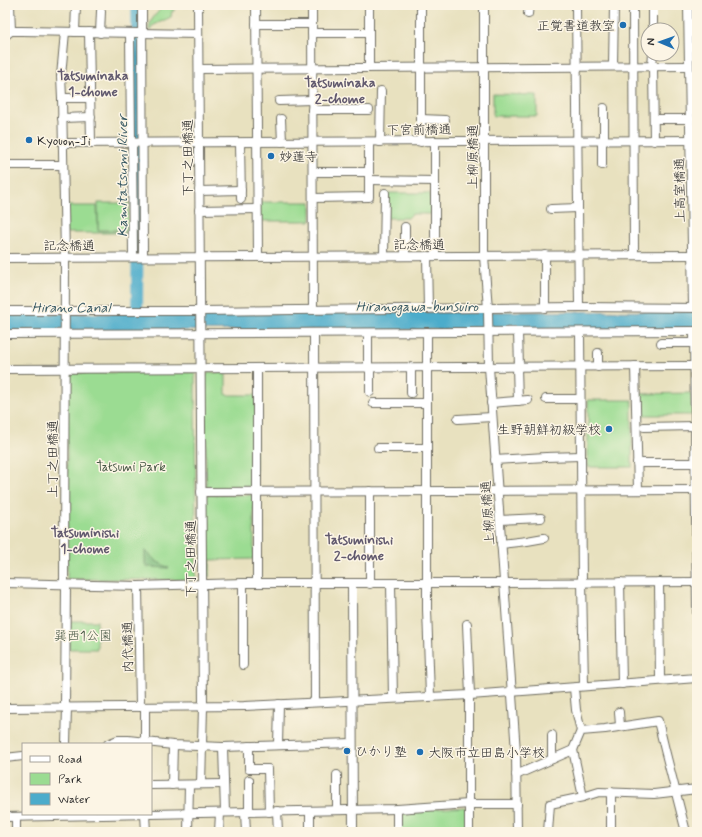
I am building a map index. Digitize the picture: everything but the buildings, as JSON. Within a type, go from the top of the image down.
[{"type":"street","points":[[10,5],[8,34],[65,32],[198,34]]},
{"type":"street","points":[[76,5],[82,32],[90,98],[92,143]]},
{"type":"street","points":[[136,143],[142,5]]},
{"type":"street","name":"下丁之田橋通","points":[[198,5],[203,707],[201,784]]},
{"type":"street","points":[[256,5],[256,209],[258,256]]},
{"type":"street","points":[[312,5],[313,310]]},
{"type":"street","points":[[369,5],[369,68]]},
{"type":"street","points":[[421,5],[421,142]]},
{"type":"street","name":"上柳原橋通","points":[[484,5],[484,256],[488,309],[491,403],[516,752],[517,832]]},
{"type":"street","points":[[528,14],[529,5]]},
{"type":"street","points":[[576,5],[579,307]]},
{"type":"street","points":[[614,5],[614,66]]},
{"type":"street","points":[[632,5],[634,255]]},
{"type":"street","points":[[653,5],[653,22]]},
{"type":"street","name":"上高室橋通","points":[[688,5],[692,70],[690,119],[694,141],[695,308]]},
{"type":"street","points":[[100,11],[100,33]]},
{"type":"street","points":[[256,24],[369,33]]},
{"type":"street","points":[[64,312],[65,258],[62,98],[60,76],[65,32]]},
{"type":"street","points":[[131,33],[136,143],[138,257]]},
{"type":"street","points":[[653,62],[654,140]]},
{"type":"street","points":[[199,69],[653,66],[692,70]]},
{"type":"street","points":[[380,142],[381,92]]},
{"type":"street","points":[[62,98],[90,98]]},
{"type":"street","points":[[279,101],[312,100]]},
{"type":"street","points":[[602,165],[604,108]]},
{"type":"street","points":[[312,110],[369,110]]},
{"type":"street","points":[[62,118],[91,117]]},
{"type":"street","points":[[281,119],[282,142]]},
{"type":"street","points":[[421,119],[445,120]]},
{"type":"street","points":[[654,119],[690,119]]},
{"type":"street","points":[[428,309],[435,181],[435,141]]},
{"type":"street","name":"下宮前橋通","points":[[63,143],[694,141]]},
{"type":"street","points":[[313,198],[369,198],[369,142]]},
{"type":"street","points":[[240,143],[241,199]]},
{"type":"street","points":[[5,165],[63,165]]},
{"type":"street","points":[[313,172],[435,181]]},
{"type":"street","points":[[199,191],[241,190]]},
{"type":"street","points":[[384,194],[384,256]]},
{"type":"street","points":[[551,209],[578,208]]},
{"type":"street","points":[[199,210],[256,209]]},
{"type":"street","points":[[405,227],[405,256]]},
{"type":"street","points":[[545,255],[545,308]]},
{"type":"street","name":"記念橋通","points":[[5,258],[695,255]]},
{"type":"street","points":[[5,311],[64,312],[579,307],[695,308]]},
{"type":"street","name":"上丁之田橋通","points":[[64,312],[66,743]]},
{"type":"street","points":[[5,334],[696,331],[694,343],[696,366],[695,426],[697,614]]},
{"type":"street","points":[[368,332],[370,392]]},
{"type":"street","points":[[427,332],[427,584],[430,696]]},
{"type":"street","points":[[518,332],[518,401]]},
{"type":"street","points":[[580,332],[584,686]]},
{"type":"street","points":[[314,333],[315,702]]},
{"type":"street","points":[[661,343],[694,343]]},
{"type":"street","points":[[598,353],[598,367]]},
{"type":"street","points":[[635,366],[638,490]]},
{"type":"street","points":[[5,369],[313,369],[696,366]]},
{"type":"street","points":[[257,368],[257,583]]},
{"type":"street","points":[[411,368],[411,392]]},
{"type":"street","points":[[546,399],[580,399]]},
{"type":"street","points":[[491,403],[528,400]]},
{"type":"street","points":[[373,403],[427,403]]},
{"type":"street","points":[[458,419],[492,417]]},
{"type":"street","points":[[644,427],[695,426]]},
{"type":"street","points":[[378,448],[427,448]]},
{"type":"street","points":[[495,460],[581,456]]},
{"type":"street","points":[[637,463],[696,463]]},
{"type":"street","points":[[201,492],[696,490]]},
{"type":"street","points":[[370,491],[370,584]]},
{"type":"street","points":[[500,520],[541,518]]},
{"type":"street","points":[[501,544],[544,538]]},
{"type":"street","points":[[620,582],[622,684]]},
{"type":"street","points":[[659,582],[660,680]]},
{"type":"street","points":[[5,583],[138,586],[244,583],[427,584],[697,582]]},
{"type":"street","points":[[243,665],[244,583]]},
{"type":"street","points":[[352,584],[353,832]]},
{"type":"street","points":[[391,584],[393,698]]},
{"type":"street","name":"内代橋通","points":[[138,586],[142,707],[145,743]]},
{"type":"street","points":[[467,624],[469,695],[469,832]]},
{"type":"street","points":[[5,708],[203,707],[279,704],[469,695],[697,678]]},
{"type":"street","points":[[574,688],[576,710],[581,731],[573,750],[583,797]]},
{"type":"street","points":[[278,745],[279,704]]},
{"type":"street","points":[[619,712],[620,726]]},
{"type":"street","points":[[581,731],[658,721],[686,832]]},
{"type":"street","points":[[552,735],[552,759]]},
{"type":"street","points":[[110,743],[118,740],[145,743]]},
{"type":"street","points":[[152,744],[223,747],[352,742]]},
{"type":"street","points":[[172,745],[172,785]]},
{"type":"street","points":[[249,746],[249,768],[268,769],[269,812]]},
{"type":"street","points":[[219,832],[224,784],[223,747]]},
{"type":"street","points":[[516,775],[573,750]]},
{"type":"street","points":[[5,758],[22,756]]},
{"type":"street","points":[[337,775],[337,810]]},
{"type":"street","points":[[246,832],[249,780]]},
{"type":"street","points":[[188,832],[189,784]]},
{"type":"street","points":[[152,785],[224,784]]},
{"type":"street","points":[[548,832],[550,804],[599,792],[654,794],[697,789]]},
{"type":"street","points":[[611,792],[611,832]]},
{"type":"street","points":[[152,814],[397,809],[469,804],[517,804]]},
{"type":"street","points":[[397,809],[397,832]]},
{"type":"street","points":[[310,811],[310,832]]},
{"type":"street","points":[[277,812],[278,832]]},
{"type":"street","points":[[5,817],[32,815],[98,815]]},
{"type":"street","points":[[145,815],[146,832]]},
{"type":"street","points":[[16,817],[16,832]]},
{"type":"green space","points":[[164,5],[175,5],[171,17],[152,26],[152,30],[149,30],[152,19]]},
{"type":"green space","points":[[493,94],[537,95],[537,116],[493,116]]},
{"type":"green space","points":[[386,193],[430,193],[432,214],[412,214],[408,218],[386,218]]},
{"type":"green space","points":[[259,202],[311,202],[311,221],[259,221]]},
{"type":"green space","points":[[98,203],[129,203],[128,230],[98,230]]},
{"type":"green space","points":[[66,206],[97,206],[98,231],[129,231],[129,233],[66,233]]},
{"type":"green space","name":"Tatsumi Park","points":[[195,372],[196,580],[67,579],[67,373]]},
{"type":"green space","points":[[209,372],[226,373],[226,395],[256,395],[256,489],[207,489],[206,487],[205,377]]},
{"type":"green space","points":[[691,393],[692,415],[638,415],[638,394]]},
{"type":"green space","points":[[588,400],[632,400],[632,467],[588,467]]},
{"type":"green space","points":[[205,495],[254,495],[254,559],[210,560],[210,576],[206,576]]},
{"type":"green space","points":[[145,550],[156,561],[169,568],[147,567],[145,564]]},
{"type":"green space","name":"巽西1公園","points":[[69,621],[97,621],[97,649],[69,649]]},
{"type":"green space","points":[[466,807],[467,832],[400,832],[400,811]]},
{"type":"water","name":"Hiranogawa-bunsuiro","points":[[697,311],[697,329],[5,331],[5,314]]},
{"type":"waterway","name":"Kamitatsumi River","points":[[137,5],[137,322]]},
{"type":"place","name":"正覚書道教室","points":[[623,25]]},
{"type":"place","name":"Kyouon-Ji","points":[[29,140]]},
{"type":"place","name":"妙蓮寺","points":[[271,156]]},
{"type":"place","name":"生野朝鮮初級学校","points":[[609,429]]},
{"type":"place","name":"ひかり塾","points":[[347,751]]},
{"type":"place","name":"大阪市立田島小学校","points":[[420,752]]},
{"type":"district","name":"Tatsuminaka 1-chome","points":[[93,84]]},
{"type":"district","name":"Tatsuminaka 2-chome","points":[[340,90]]},
{"type":"district","name":"Tatsuminishi 1-chome","points":[[85,540]]},
{"type":"district","name":"Tatsuminishi 2-chome","points":[[359,548]]},
{"type":"water label","name":"Hirano Canal","points":[[71,307]]}]
